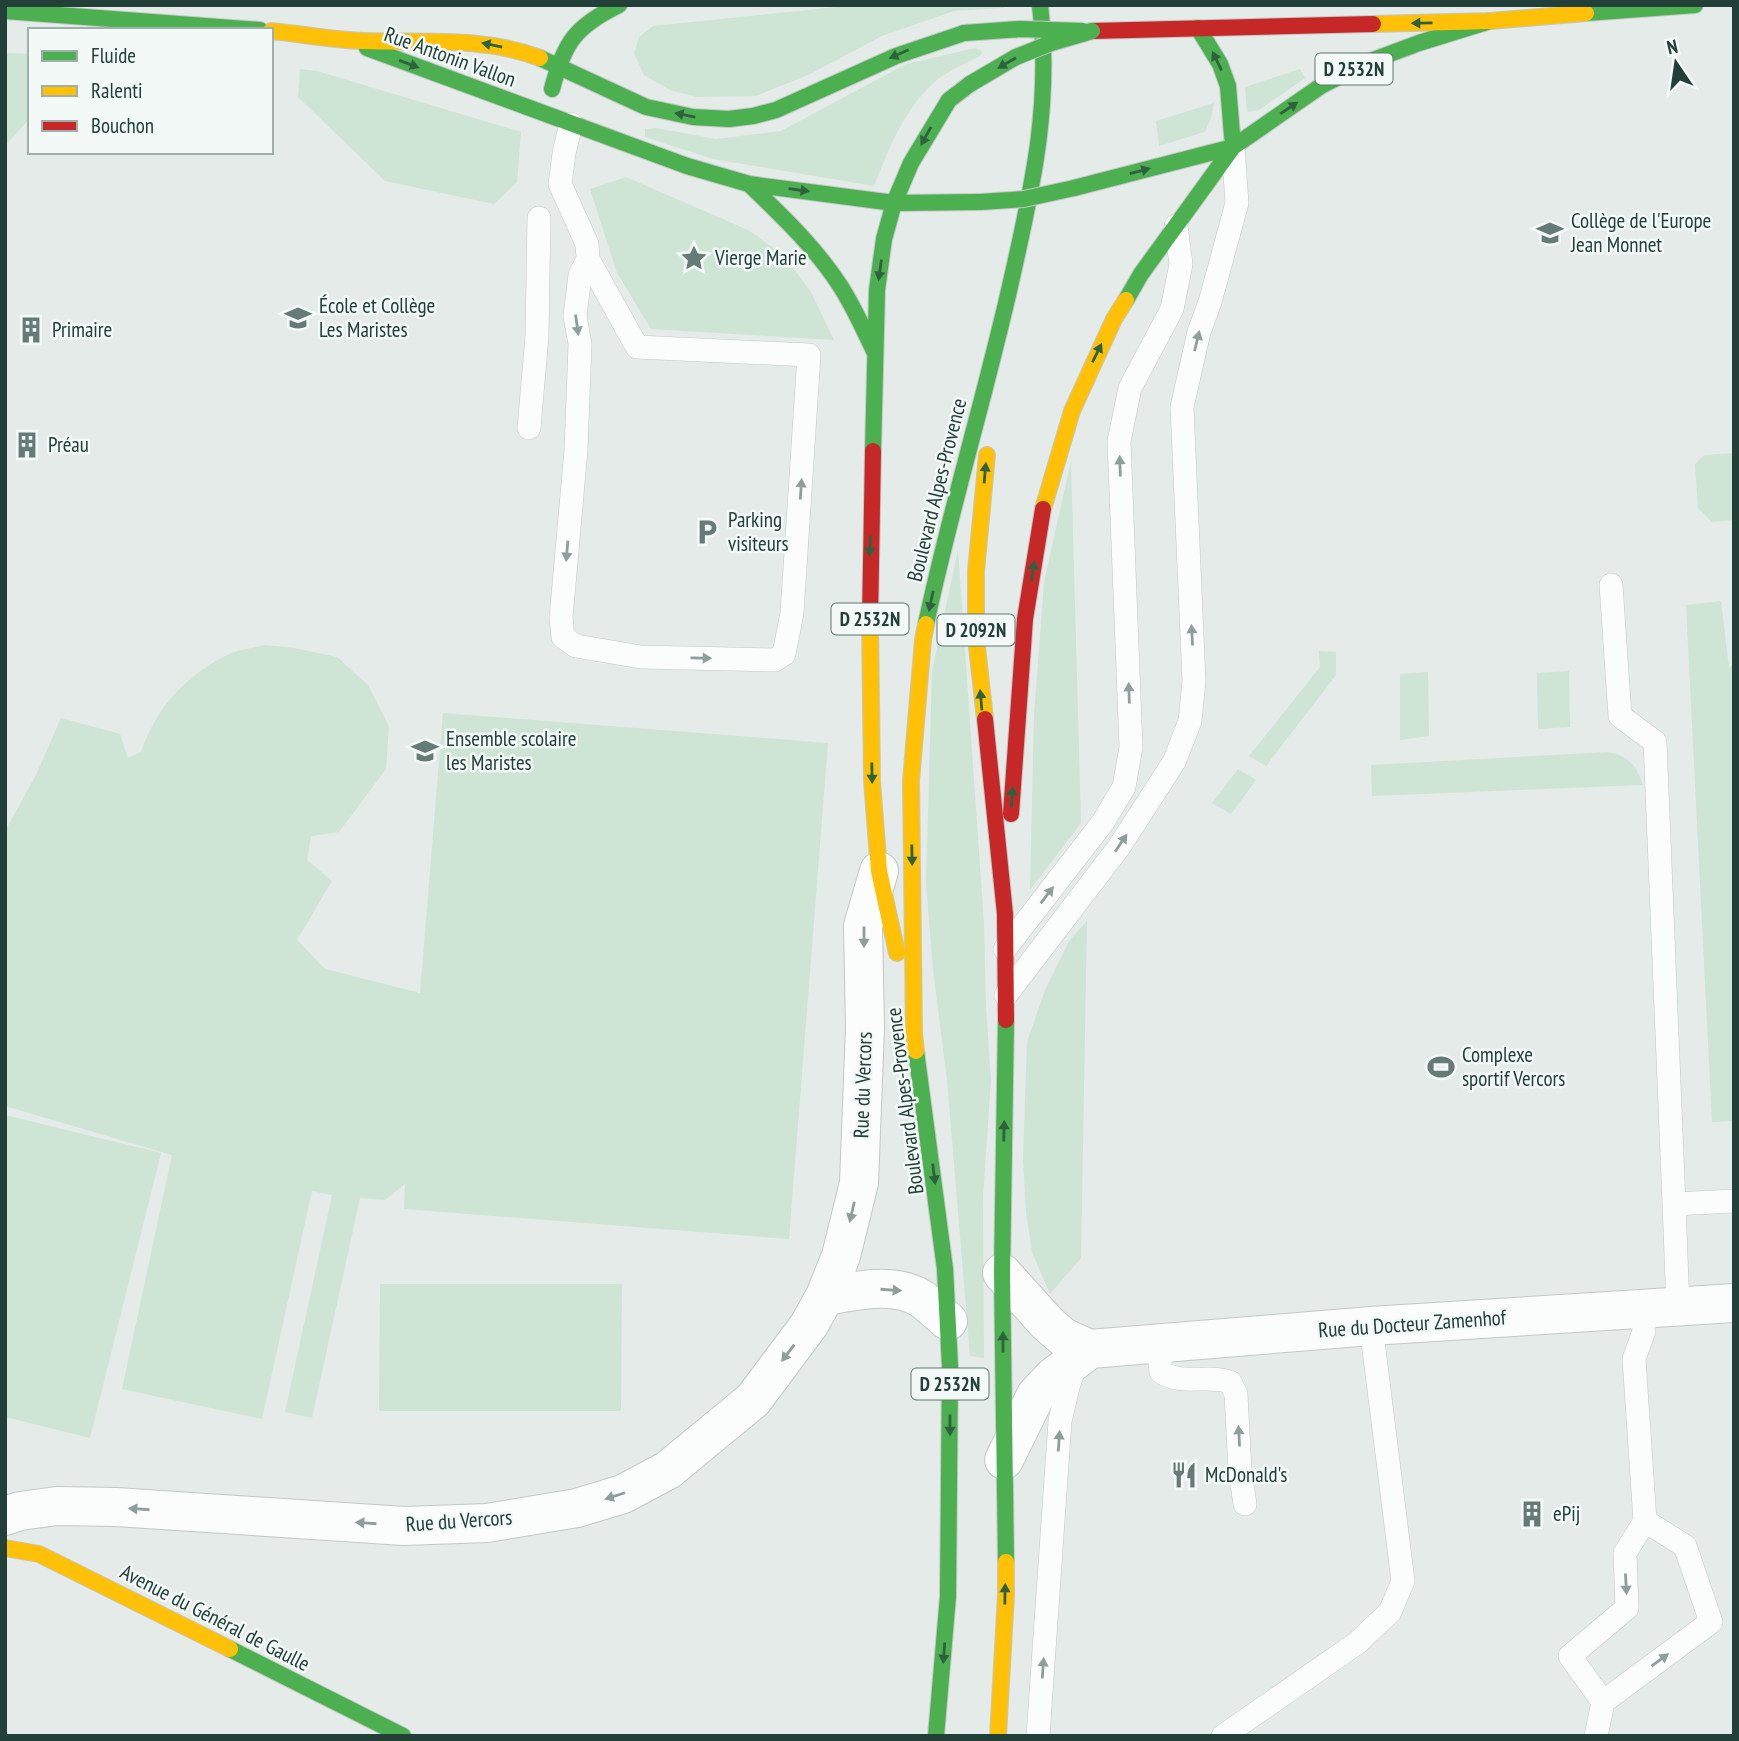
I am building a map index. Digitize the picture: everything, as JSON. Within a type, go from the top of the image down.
[{"type":"main road","points":[[546,114],[558,64],[565,49],[588,22],[619,5]]},
{"type":"main road","name":"Boulevard Alpes-Provence","points":[[936,1736],[948,1596],[950,1366],[945,1269],[914,1034],[911,781],[923,640],[939,564],[997,345],[1032,188],[1042,124],[1045,48],[1040,5]]},
{"type":"main road","name":"D 2532N","points":[[914,1034],[879,871],[872,781],[870,578],[874,351],[877,290],[884,239],[894,203],[911,163],[949,100],[970,84],[1016,57],[1092,31],[1490,21],[1695,5]]},
{"type":"main road","points":[[5,11],[233,28]]},
{"type":"main road","name":"D 2532N","points":[[1005,914],[1025,619],[1042,513],[1072,411],[1114,318],[1141,274],[1233,147],[1321,86],[1368,62],[1490,21]]},
{"type":"main road","points":[[1198,27],[1220,64],[1228,86],[1233,147]]},
{"type":"main road","name":"Rue Antonin Vallon","points":[[345,40],[477,41],[513,49],[558,64],[646,106],[694,118],[741,118],[788,106],[934,40],[964,33],[1020,29],[1092,31]]},
{"type":"main road","points":[[273,31],[345,40]]},
{"type":"main road","name":"Rue Antonin Vallon","points":[[345,40],[687,166],[749,184],[894,203],[1024,199],[1233,147]]},
{"type":"main road","points":[[749,184],[807,242],[838,283],[859,318],[874,351]]},
{"type":"main road","name":"Boulevard Alpes-Provence","points":[[997,345],[976,571],[976,638],[1005,914],[1002,1273],[1006,1595],[998,1736]]},
{"type":"main road","name":"Avenue du Général de Gaulle","points":[[5,1548],[39,1554],[403,1736]]},
{"type":"street","name":"Rue du Vercors","points":[[5,1516],[57,1506],[404,1526],[487,1522],[577,1508],[623,1494],[668,1470],[753,1399],[806,1329],[825,1296],[841,1256],[859,1183],[865,1028],[863,926],[879,871]]},
{"type":"street","points":[[1002,1273],[1047,1323],[1084,1353],[1053,1377],[1036,1395],[1004,1460]]},
{"type":"street","points":[[825,1296],[862,1290],[898,1289],[921,1298],[948,1321]]},
{"type":"street","name":"Rue du Docteur Zamenhof","points":[[1084,1353],[1158,1343],[1371,1326],[1734,1303]]},
{"type":"lane","points":[[571,124],[560,184],[587,244],[588,259],[636,347],[809,355],[792,613],[784,654],[775,660],[641,657],[576,646],[563,637],[561,618],[576,450],[580,344],[575,316],[580,275],[588,259]]},
{"type":"lane","points":[[1006,995],[1119,847],[1174,762],[1190,720],[1195,681],[1182,407],[1199,332],[1237,203],[1233,147]]},
{"type":"lane","points":[[529,428],[537,336],[538,218]]},
{"type":"lane","points":[[1005,949],[1097,829],[1124,786],[1131,747],[1119,441],[1130,388],[1172,309],[1181,264],[1176,226]]},
{"type":"lane","points":[[1603,1702],[1570,1656],[1627,1608],[1625,1553],[1645,1521],[1634,1359],[1643,1331],[1660,1308],[1674,1204],[1655,742],[1620,716],[1611,585]]},
{"type":"lane","points":[[1674,1204],[1734,1201]]},
{"type":"lane","points":[[1223,1736],[1357,1643],[1390,1612],[1403,1581],[1371,1326]]},
{"type":"lane","points":[[1158,1343],[1161,1372],[1170,1378],[1220,1378],[1230,1382],[1236,1395],[1240,1471],[1245,1504]]},
{"type":"lane","points":[[1038,1736],[1060,1421],[1068,1387],[1084,1353]]},
{"type":"lane","points":[[1596,1736],[1603,1702],[1711,1622],[1685,1546],[1645,1521]]},
{"type":"green space","points":[[856,5],[1003,5],[1004,8],[954,11],[882,36],[810,74],[756,96],[696,97],[670,90],[644,75],[634,53],[639,37],[653,26]]},
{"type":"green space","points":[[975,48],[982,51],[981,55],[938,79],[917,101],[892,142],[874,186],[713,159],[645,137],[645,129],[656,128],[716,139],[781,131],[906,64]]},
{"type":"green space","points":[[5,53],[28,54],[28,120],[5,146]]},
{"type":"green space","points":[[300,69],[317,71],[521,132],[517,182],[494,204],[385,181],[298,97]]},
{"type":"green space","points":[[1300,69],[1305,78],[1259,110],[1247,112],[1245,87]]},
{"type":"green space","points":[[1214,103],[1205,132],[1159,146],[1156,121]]},
{"type":"green space","points":[[626,177],[748,230],[772,247],[793,268],[811,292],[834,340],[651,329],[617,273],[590,189]]},
{"type":"green space","points":[[1734,453],[1734,520],[1712,522],[1698,508],[1695,464],[1704,455]]},
{"type":"green space","points":[[1071,461],[1081,823],[1030,890],[1034,715],[1044,582]]},
{"type":"green space","points":[[958,550],[984,924],[991,1080],[983,1196],[984,1358],[970,1356],[947,1080],[933,970],[926,883],[932,671]]},
{"type":"green space","points":[[1721,601],[1729,668],[1734,663],[1734,1121],[1712,1122],[1686,605]]},
{"type":"green space","points":[[265,645],[337,657],[368,685],[389,726],[386,769],[339,832],[311,836],[307,860],[332,881],[297,940],[325,969],[420,993],[443,713],[828,743],[789,1239],[404,1209],[405,1184],[385,1200],[360,1198],[312,1418],[285,1412],[332,1195],[312,1191],[262,1419],[122,1389],[172,1155],[5,1106],[5,831],[36,775],[61,718],[120,734],[128,758],[141,752],[165,706],[201,670],[232,653]]},
{"type":"green space","points":[[1319,651],[1336,652],[1336,675],[1266,766],[1249,756],[1320,667]]},
{"type":"green space","points":[[1569,671],[1570,727],[1538,729],[1537,673]]},
{"type":"green space","points":[[1428,672],[1429,736],[1400,740],[1400,674]]},
{"type":"green space","points":[[1608,752],[1631,762],[1643,785],[1372,796],[1371,765]]},
{"type":"green space","points":[[1238,769],[1256,780],[1231,814],[1212,803]]},
{"type":"green space","points":[[1087,921],[1081,1258],[1050,1294],[1032,1252],[1026,1213],[1023,1158],[1027,1042],[1045,990],[1069,941]]},
{"type":"green space","points":[[5,1115],[161,1153],[90,1438],[5,1417]]},
{"type":"green space","points":[[380,1284],[622,1284],[621,1411],[379,1411]]},
{"type":"traffic: fast","points":[[552,89],[561,59],[574,37],[592,20],[619,5]]},
{"type":"traffic: fast","points":[[926,624],[1003,317],[1034,173],[1042,107],[1043,40],[1040,5]]},
{"type":"traffic: fast","points":[[1586,13],[1695,5]]},
{"type":"traffic: fast","points":[[5,11],[233,28]]},
{"type":"traffic: fast","points":[[1126,300],[1141,274],[1233,147],[1321,86],[1368,62],[1490,21]]},
{"type":"traffic: fast","points":[[1198,28],[1220,64],[1228,86],[1233,147]]},
{"type":"traffic: fast","points":[[964,33],[1020,29],[1083,31]]},
{"type":"traffic: fast","points":[[970,84],[1016,57],[1092,31]]},
{"type":"traffic: fast","points":[[540,58],[646,107],[693,117],[729,119],[776,110],[896,56],[964,33]]},
{"type":"traffic: fast","points":[[367,48],[687,166],[749,184],[894,203],[980,202]]},
{"type":"traffic: fast","points":[[873,451],[877,290],[884,239],[894,203],[911,163],[949,100],[970,84]]},
{"type":"traffic: fast","points":[[1074,188],[1233,147]]},
{"type":"traffic: fast","points":[[749,184],[797,231],[829,270],[849,300],[874,351]]},
{"type":"traffic: fast","points":[[980,202],[1024,199],[1074,188]]},
{"type":"traffic: fast","points":[[1006,1020],[1002,1273],[1006,1562]]},
{"type":"traffic: fast","points":[[916,1051],[945,1269],[950,1366],[948,1596],[936,1736]]},
{"type":"traffic: fast","points":[[230,1649],[403,1736]]},
{"type":"traffic: slow","points":[[1373,24],[1490,21],[1586,13]]},
{"type":"traffic: slow","points":[[273,31],[351,40],[474,43],[540,58]]},
{"type":"traffic: slow","points":[[1043,509],[1072,411],[1114,319],[1126,300]]},
{"type":"traffic: slow","points":[[985,719],[976,638],[976,571],[987,455]]},
{"type":"traffic: slow","points":[[870,620],[872,781],[879,871],[897,953]]},
{"type":"traffic: slow","points":[[916,1051],[911,781],[926,624]]},
{"type":"traffic: slow","points":[[5,1548],[39,1554],[230,1649]]},
{"type":"traffic: slow","points":[[998,1736],[1006,1562]]},
{"type":"traffic: jam","points":[[1092,31],[1373,24]]},
{"type":"traffic: jam","points":[[870,620],[873,451]]},
{"type":"traffic: jam","points":[[1011,814],[1025,619],[1043,509]]},
{"type":"traffic: jam","points":[[985,719],[1005,914],[1006,1020]]},
{"type":"place","name":"Collège de l'Europe Jean Monnet","points":[[1550,233]]},
{"type":"place","name":"Vierge Marie","points":[[694,258]]},
{"type":"place","name":"École et Collège Les Maristes","points":[[298,318]]},
{"type":"place","name":"Primaire","points":[[31,330]]},
{"type":"place","name":"Préau","points":[[27,445]]},
{"type":"place","name":"Parking visiteurs","points":[[707,532]]},
{"type":"place","name":"Ensemble scolaire les Maristes","points":[[425,751]]},
{"type":"place","name":"Complexe sportif Vercors","points":[[1441,1067]]},
{"type":"place","name":"McDonald's","points":[[1184,1475]]},
{"type":"place","name":"ePij","points":[[1532,1514]]}]
